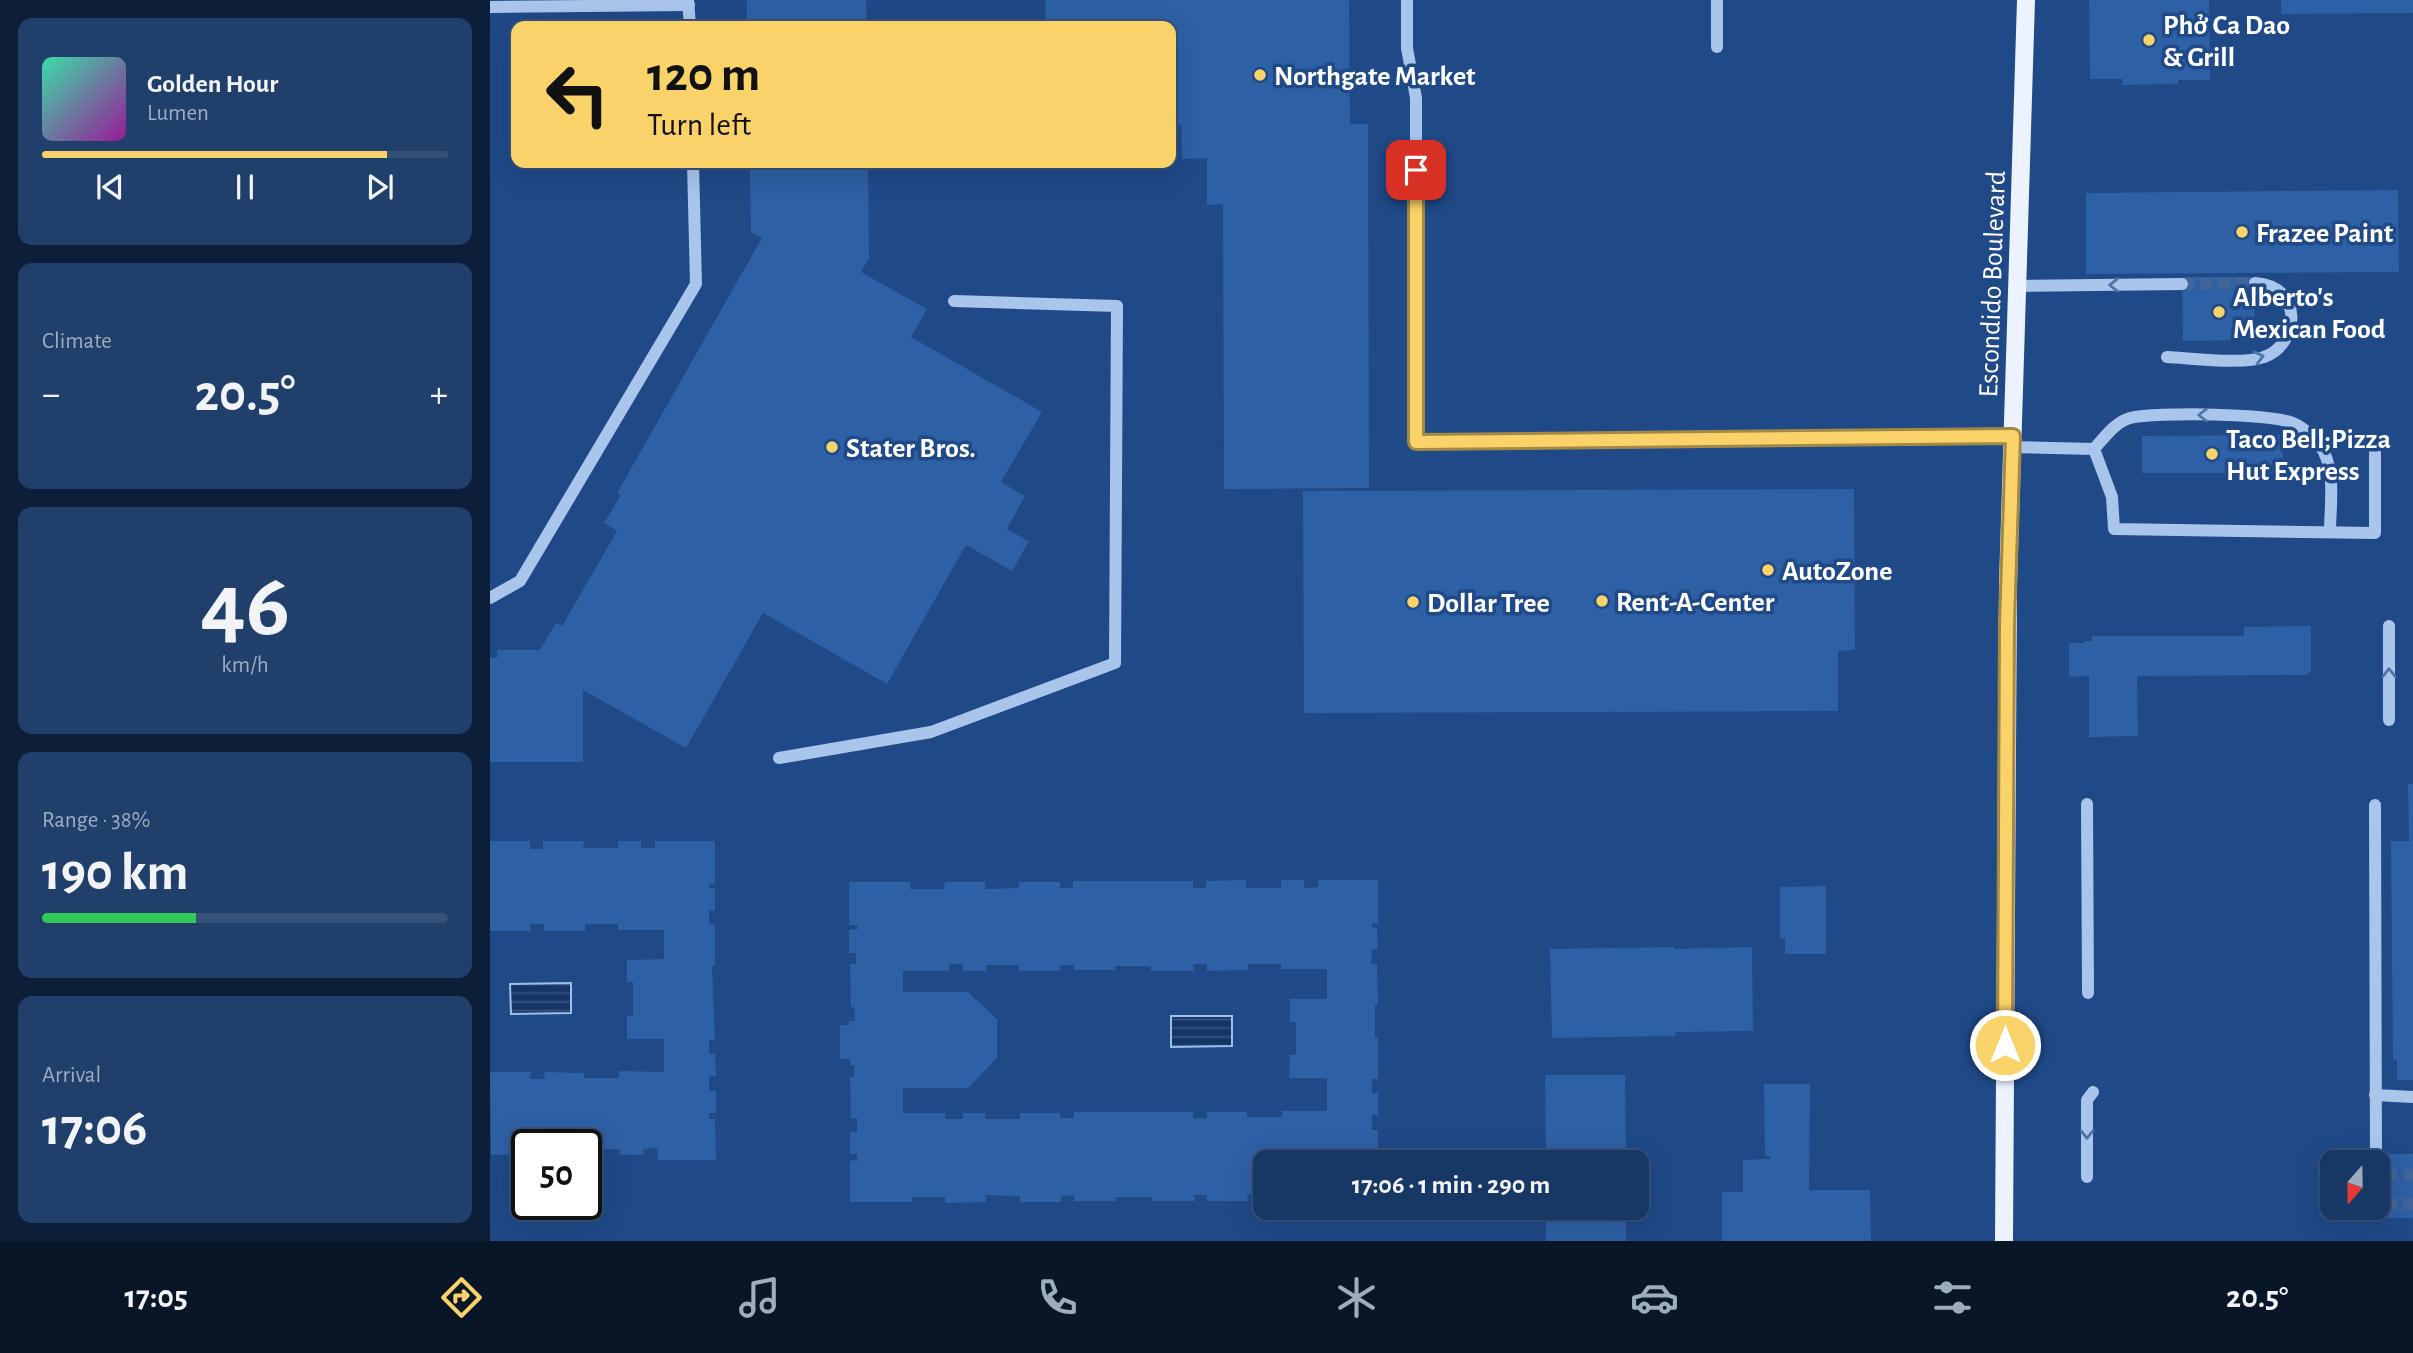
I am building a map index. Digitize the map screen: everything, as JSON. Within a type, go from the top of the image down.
[{"type":"main road","name":"Escondido Boulevard","points":[[2004,1241],[2007,624],[2026,0]]},
{"type":"lane","points":[[1407,0],[1407,48],[1416,97],[1416,442],[2012,441],[2094,449]]},
{"type":"lane","points":[[1717,0],[1717,47]]},
{"type":"lane","points":[[490,7],[689,3],[690,21]]},
{"type":"lane","points":[[490,598],[520,581],[696,284],[693,168]]},
{"type":"lane","points":[[2167,357],[2246,360],[2262,359],[2271,354],[2286,338],[2291,310],[2288,298],[2281,292],[2264,283],[2255,283]]},
{"type":"lane","points":[[2017,286],[2182,284]]},
{"type":"lane","points":[[779,758],[931,732],[1115,663],[1117,306],[954,301]]},
{"type":"lane","points":[[2094,449],[2112,429],[2129,418],[2204,415],[2275,418],[2296,424],[2319,443],[2329,462],[2330,532]]},
{"type":"lane","points":[[2094,449],[2112,497],[2114,529],[2375,533],[2375,441]]},
{"type":"lane","points":[[2389,626],[2389,720]]},
{"type":"lane","points":[[2087,804],[2088,993]]},
{"type":"lane","points":[[2375,805],[2376,1150]]},
{"type":"lane","points":[[2087,1177],[2087,1100],[2092,1092]]},
{"type":"lane","points":[[2375,1095],[2413,1097]]},
{"type":"water","points":[[571,983],[571,1013],[511,1014],[510,984]]},
{"type":"water","points":[[1171,1016],[1232,1016],[1232,1046],[1171,1047]]},
{"type":"building","points":[[747,0],[866,0],[867,21],[747,21]]},
{"type":"building","points":[[1045,0],[1349,0],[1350,124],[1368,124],[1369,488],[1224,489],[1223,204],[1207,205],[1207,158],[1182,159],[1181,125],[1176,125],[1176,21],[1046,21]]},
{"type":"building","name":"Phở Ca Dao & Grill","points":[[2089,0],[2209,0],[2210,80],[2178,80],[2178,84],[2122,85],[2123,79],[2090,79]]},
{"type":"building","points":[[2281,0],[2413,0],[2413,13],[2281,14]]},
{"type":"building","name":"Stater Bros.","points":[[750,168],[868,168],[869,258],[861,272],[927,309],[911,337],[1042,412],[1001,482],[1025,496],[1007,529],[1029,541],[1012,571],[966,545],[887,684],[763,613],[686,748],[583,690],[583,762],[490,762],[490,658],[497,658],[497,650],[540,650],[556,623],[562,626],[617,531],[604,523],[621,495],[617,493],[762,238],[751,232]]},
{"type":"building","points":[[2398,190],[2399,272],[2086,274],[2086,193]]},
{"type":"building","name":"Alberto's Mexican Food","points":[[2182,277],[2254,277],[2255,340],[2183,341]]},
{"type":"building","name":"Taco Bell;Pizza Hut Express","points":[[2283,435],[2283,473],[2142,473],[2142,436]]},
{"type":"building","points":[[1854,489],[1855,650],[1838,651],[1838,711],[1304,713],[1303,491]]},
{"type":"building","points":[[2311,626],[2311,672],[2308,672],[2308,675],[2137,676],[2138,736],[2089,737],[2089,676],[2069,677],[2069,643],[2092,641],[2092,636],[2244,636],[2244,627]]},
{"type":"building","points":[[2408,784],[2413,784],[2413,1080],[2397,1080],[2397,1060],[2393,1059],[2391,841],[2409,841]]},
{"type":"building","points":[[490,841],[530,841],[530,849],[543,849],[543,841],[584,841],[583,848],[618,848],[618,841],[641,841],[641,848],[655,848],[655,841],[715,841],[715,884],[709,884],[709,888],[715,888],[715,911],[709,910],[709,925],[715,924],[715,966],[712,966],[715,1040],[709,1040],[709,1054],[715,1054],[716,1076],[709,1076],[709,1091],[716,1091],[716,1113],[709,1113],[709,1119],[715,1119],[716,1160],[658,1160],[657,1148],[643,1149],[644,1155],[620,1155],[620,1149],[602,1149],[602,1129],[511,1129],[511,1155],[491,1155],[490,1072],[531,1072],[530,1079],[545,1079],[544,1072],[584,1073],[584,1078],[619,1078],[619,1071],[664,1072],[664,1039],[627,1039],[627,1016],[633,1016],[633,982],[627,982],[627,960],[664,959],[664,930],[618,930],[618,924],[585,924],[585,931],[544,931],[544,924],[530,924],[531,931],[490,931]]},
{"type":"building","points":[[1246,880],[1246,888],[1281,888],[1281,880],[1304,880],[1304,888],[1318,887],[1318,880],[1378,880],[1378,923],[1372,923],[1372,927],[1377,928],[1378,949],[1372,949],[1371,964],[1377,964],[1378,1005],[1375,1005],[1375,1037],[1378,1038],[1378,1079],[1372,1079],[1372,1093],[1378,1093],[1378,1115],[1372,1115],[1372,1130],[1378,1130],[1378,1150],[1253,1150],[1253,1194],[1247,1194],[1248,1201],[1207,1201],[1207,1195],[1194,1195],[1195,1201],[1152,1201],[1152,1197],[1115,1197],[1116,1201],[1074,1201],[1074,1195],[1061,1196],[1061,1202],[1020,1202],[1020,1196],[986,1195],[986,1202],[945,1203],[945,1197],[912,1197],[912,1202],[850,1202],[850,1160],[857,1161],[857,1154],[850,1154],[850,1132],[857,1132],[857,1118],[851,1119],[850,1077],[854,1077],[854,1065],[850,1065],[850,1059],[840,1059],[840,1025],[849,1025],[849,1021],[855,1021],[854,1007],[851,1007],[850,964],[856,964],[856,953],[849,953],[849,930],[858,929],[857,925],[849,925],[849,882],[910,882],[910,889],[944,889],[945,882],[985,882],[985,889],[1019,888],[1019,882],[1060,882],[1060,888],[1073,888],[1073,881],[1193,881],[1193,888],[1206,888],[1206,881]],"holes":[[[949,964],[963,964],[963,971],[986,971],[986,965],[1019,965],[1019,971],[1060,971],[1060,965],[1074,965],[1074,970],[1115,970],[1115,966],[1151,966],[1151,971],[1194,971],[1193,964],[1207,964],[1207,971],[1248,970],[1248,964],[1281,964],[1281,969],[1327,969],[1327,999],[1290,999],[1290,1022],[1296,1022],[1296,1055],[1290,1055],[1289,1078],[1327,1078],[1327,1111],[1282,1111],[1282,1117],[1247,1117],[1247,1112],[1207,1112],[1207,1118],[1193,1118],[1193,1112],[1074,1112],[1074,1118],[1060,1118],[1060,1113],[1020,1113],[1020,1119],[985,1119],[985,1113],[963,1113],[963,1119],[945,1119],[945,1113],[903,1113],[903,1088],[968,1088],[997,1058],[997,1019],[968,992],[903,992],[903,971],[949,971]]]},
{"type":"building","points":[[1826,886],[1826,954],[1785,954],[1785,938],[1780,938],[1780,887]]},
{"type":"building","points":[[1752,947],[1753,1031],[1675,1032],[1676,1036],[1552,1038],[1550,949]]},
{"type":"building","points":[[1545,1075],[1625,1075],[1626,1150],[1546,1150]]},
{"type":"building","points":[[1764,1084],[1810,1084],[1809,1190],[1870,1190],[1871,1241],[1722,1241],[1722,1192],[1743,1192],[1743,1160],[1770,1159],[1770,1156],[1765,1156]]},
{"type":"building","points":[[2390,1154],[2413,1154],[2413,1218],[2390,1218]]},
{"type":"building","points":[[1546,1220],[1626,1220],[1626,1241],[1546,1241]]},
{"type":"tunnel","points":[[2182,284],[2255,283]]},
{"type":"tunnel","points":[[2390,1175],[2413,1175]]},
{"type":"tunnel","points":[[2390,1204],[2413,1204]]},
{"type":"place","name":"Phở Ca Dao & Grill","points":[[2149,40]]},
{"type":"place","name":"Northgate Market","points":[[1260,75]]},
{"type":"place","name":"Frazee Paint","points":[[2242,232]]},
{"type":"place","name":"Alberto's Mexican Food","points":[[2219,312]]},
{"type":"place","name":"Stater Bros.","points":[[832,447]]},
{"type":"place","name":"Taco Bell;Pizza Hut Express","points":[[2212,454]]},
{"type":"place","name":"AutoZone","points":[[1768,570]]},
{"type":"place","name":"Rent-A-Center","points":[[1602,601]]},
{"type":"place","name":"Dollar Tree","points":[[1413,602]]},
{"type":"route","points":[[1416,170],[1416,442],[2013,436],[2007,624],[2005,1045]]}]
